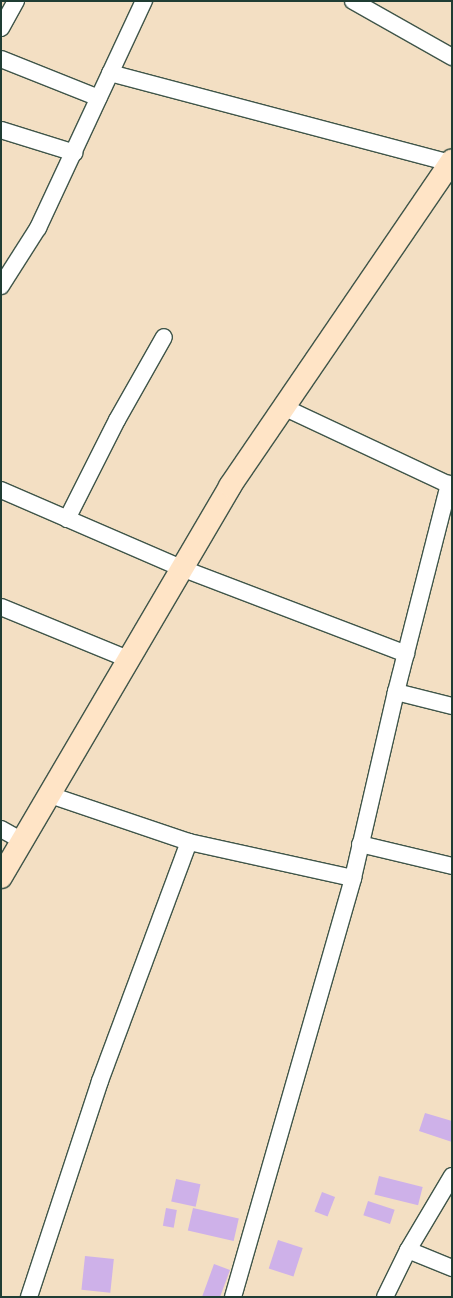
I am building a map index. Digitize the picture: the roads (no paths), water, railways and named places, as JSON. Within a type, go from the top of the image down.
[{"type":"street","points":[[1,28],[16,1]]},
{"type":"street","points":[[1,286],[38,228],[75,153],[98,98],[144,1]]},
{"type":"street","points":[[353,1],[452,57]]},
{"type":"street","points":[[1,59],[98,98]]},
{"type":"street","points":[[1,877],[50,795],[180,568],[230,486],[451,162],[110,73]]},
{"type":"street","points":[[1,130],[75,153]]},
{"type":"street","points":[[67,519],[117,420],[164,337]]},
{"type":"street","points":[[233,1297],[353,878],[396,692],[450,485],[283,407]]},
{"type":"street","points":[[1,490],[180,568],[406,654]]},
{"type":"street","points":[[1,607],[128,659]]},
{"type":"street","points":[[396,692],[452,706]]},
{"type":"street","points":[[50,795],[189,842],[353,878]]},
{"type":"street","points":[[1,829],[22,840]]},
{"type":"street","points":[[29,1297],[100,1081],[189,842]]},
{"type":"street","points":[[360,844],[452,866]]},
{"type":"street","points":[[385,1297],[408,1250],[452,1176]]},
{"type":"street","points":[[408,1250],[452,1268]]}]
